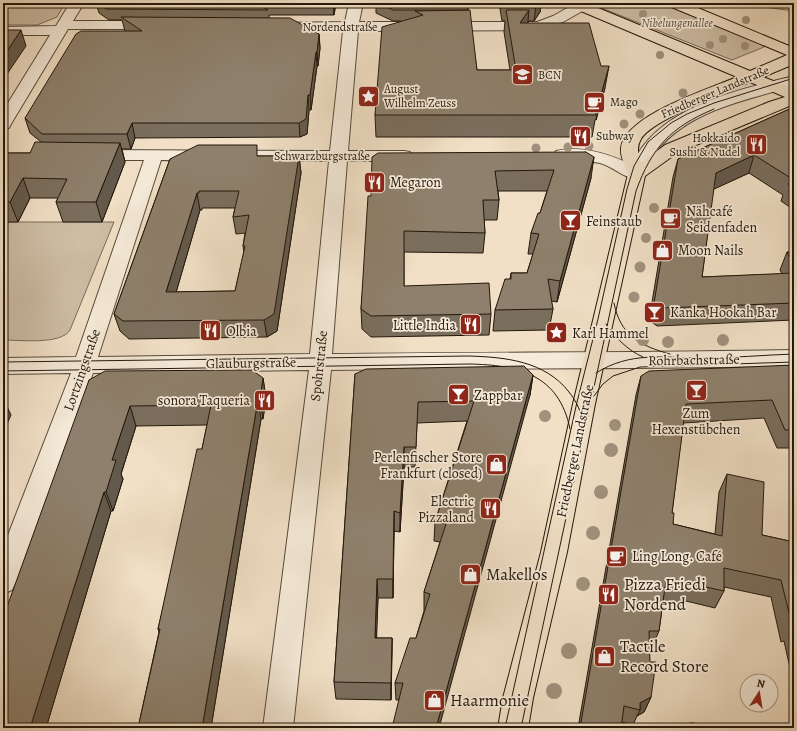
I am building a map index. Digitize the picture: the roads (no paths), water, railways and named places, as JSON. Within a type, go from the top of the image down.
[{"type":"main road","points":[[637,174],[671,149],[775,105],[789,89],[788,51],[674,3]]},
{"type":"main road","points":[[577,4],[752,76],[789,89]]},
{"type":"main road","name":"Friedberger Landstraße","points":[[513,728],[518,698],[554,552],[594,360],[632,190],[637,174],[629,149],[632,139],[640,129],[652,120],[667,112],[752,76],[788,51]]},
{"type":"street","points":[[3,124],[77,3]]},
{"type":"street","name":"Spohrstraße","points":[[278,728],[320,362],[350,32],[356,3]]},
{"type":"street","name":"Nordendstraße","points":[[263,31],[350,32],[434,37],[448,26],[539,26],[558,19],[577,4]]},
{"type":"street","points":[[6,31],[164,31]]},
{"type":"street","name":"Friedberger Landstraße","points":[[637,174],[646,154],[653,144],[675,124],[717,104],[789,89]]},
{"type":"street","name":"Schwarzburgstraße","points":[[74,155],[423,155]]},
{"type":"street","name":"Lortzingstraße","points":[[3,582],[85,365],[154,155]]},
{"type":"street","points":[[546,155],[595,156],[616,163],[637,174]]},
{"type":"street","name":"Rohrbachstraße","points":[[594,360],[644,361],[794,358]]},
{"type":"street","name":"Glauburgstraße","points":[[3,366],[594,360]]},
{"type":"tram line","points":[[577,404],[598,319],[627,189],[634,166],[648,142],[671,123],[687,114],[714,103],[794,78]]},
{"type":"tram line","points":[[607,325],[636,191],[642,176],[656,150],[665,140],[686,123],[714,109]]},
{"type":"tram line","points":[[614,303],[621,323],[633,338],[649,347],[670,354]]},
{"type":"tram line","points":[[597,372],[607,325]]},
{"type":"tram line","points":[[607,325],[622,343],[643,357]]},
{"type":"tram line","points":[[597,372],[622,361],[648,357],[714,358],[794,354]]},
{"type":"tram line","points":[[3,362],[468,356],[496,358],[523,363],[548,373],[569,392],[577,404]]},
{"type":"tram line","points":[[594,396],[603,384],[613,376],[640,367],[794,362]]},
{"type":"tram line","points":[[3,371],[469,364],[487,365],[520,371],[534,376],[546,385],[556,396],[565,410],[570,429]]},
{"type":"tram line","points":[[521,728],[597,372]]},
{"type":"tram line","points":[[505,728],[577,404]]},
{"type":"tram line","points":[[577,404],[582,417],[583,426]]},
{"type":"place","name":"BCN","points":[[522,75]]},
{"type":"place","name":"August Wilhelm Zeuss","points":[[368,96]]},
{"type":"place","name":"Mago","points":[[595,102]]},
{"type":"place","name":"Subway","points":[[581,136]]},
{"type":"place","name":"Hokkaido Sushi & Nudel","points":[[756,145]]},
{"type":"place","name":"Megaron","points":[[374,182]]},
{"type":"place","name":"Nähcafé Seidenfaden","points":[[671,219]]},
{"type":"place","name":"Feinstaub","points":[[571,221]]},
{"type":"place","name":"Moon Nails","points":[[663,250]]},
{"type":"place","name":"Kanka Hookah Bar","points":[[655,312]]},
{"type":"place","name":"Little India","points":[[471,325]]},
{"type":"place","name":"Olbia","points":[[211,331]]},
{"type":"place","name":"Karl Hammel","points":[[556,333]]},
{"type":"place","name":"Zum Hexenstübchen","points":[[696,391]]},
{"type":"place","name":"Zappbar","points":[[459,395]]},
{"type":"place","name":"sonora Taqueria","points":[[265,400]]},
{"type":"place","name":"Perlenfischer Store Frankfurt (closed)","points":[[497,465]]},
{"type":"place","name":"Electric Pizzaland","points":[[490,509]]},
{"type":"place","name":"Ling Long. Café","points":[[617,556]]},
{"type":"place","name":"Makellos","points":[[471,574]]},
{"type":"place","name":"Pizza Friedi Nordend","points":[[608,594]]},
{"type":"place","name":"Tactile Record Store","points":[[604,656]]},
{"type":"place","name":"Haarmonie","points":[[434,700]]},
{"type":"park label","name":"Nibelungenallee","points":[[677,23]]}]
